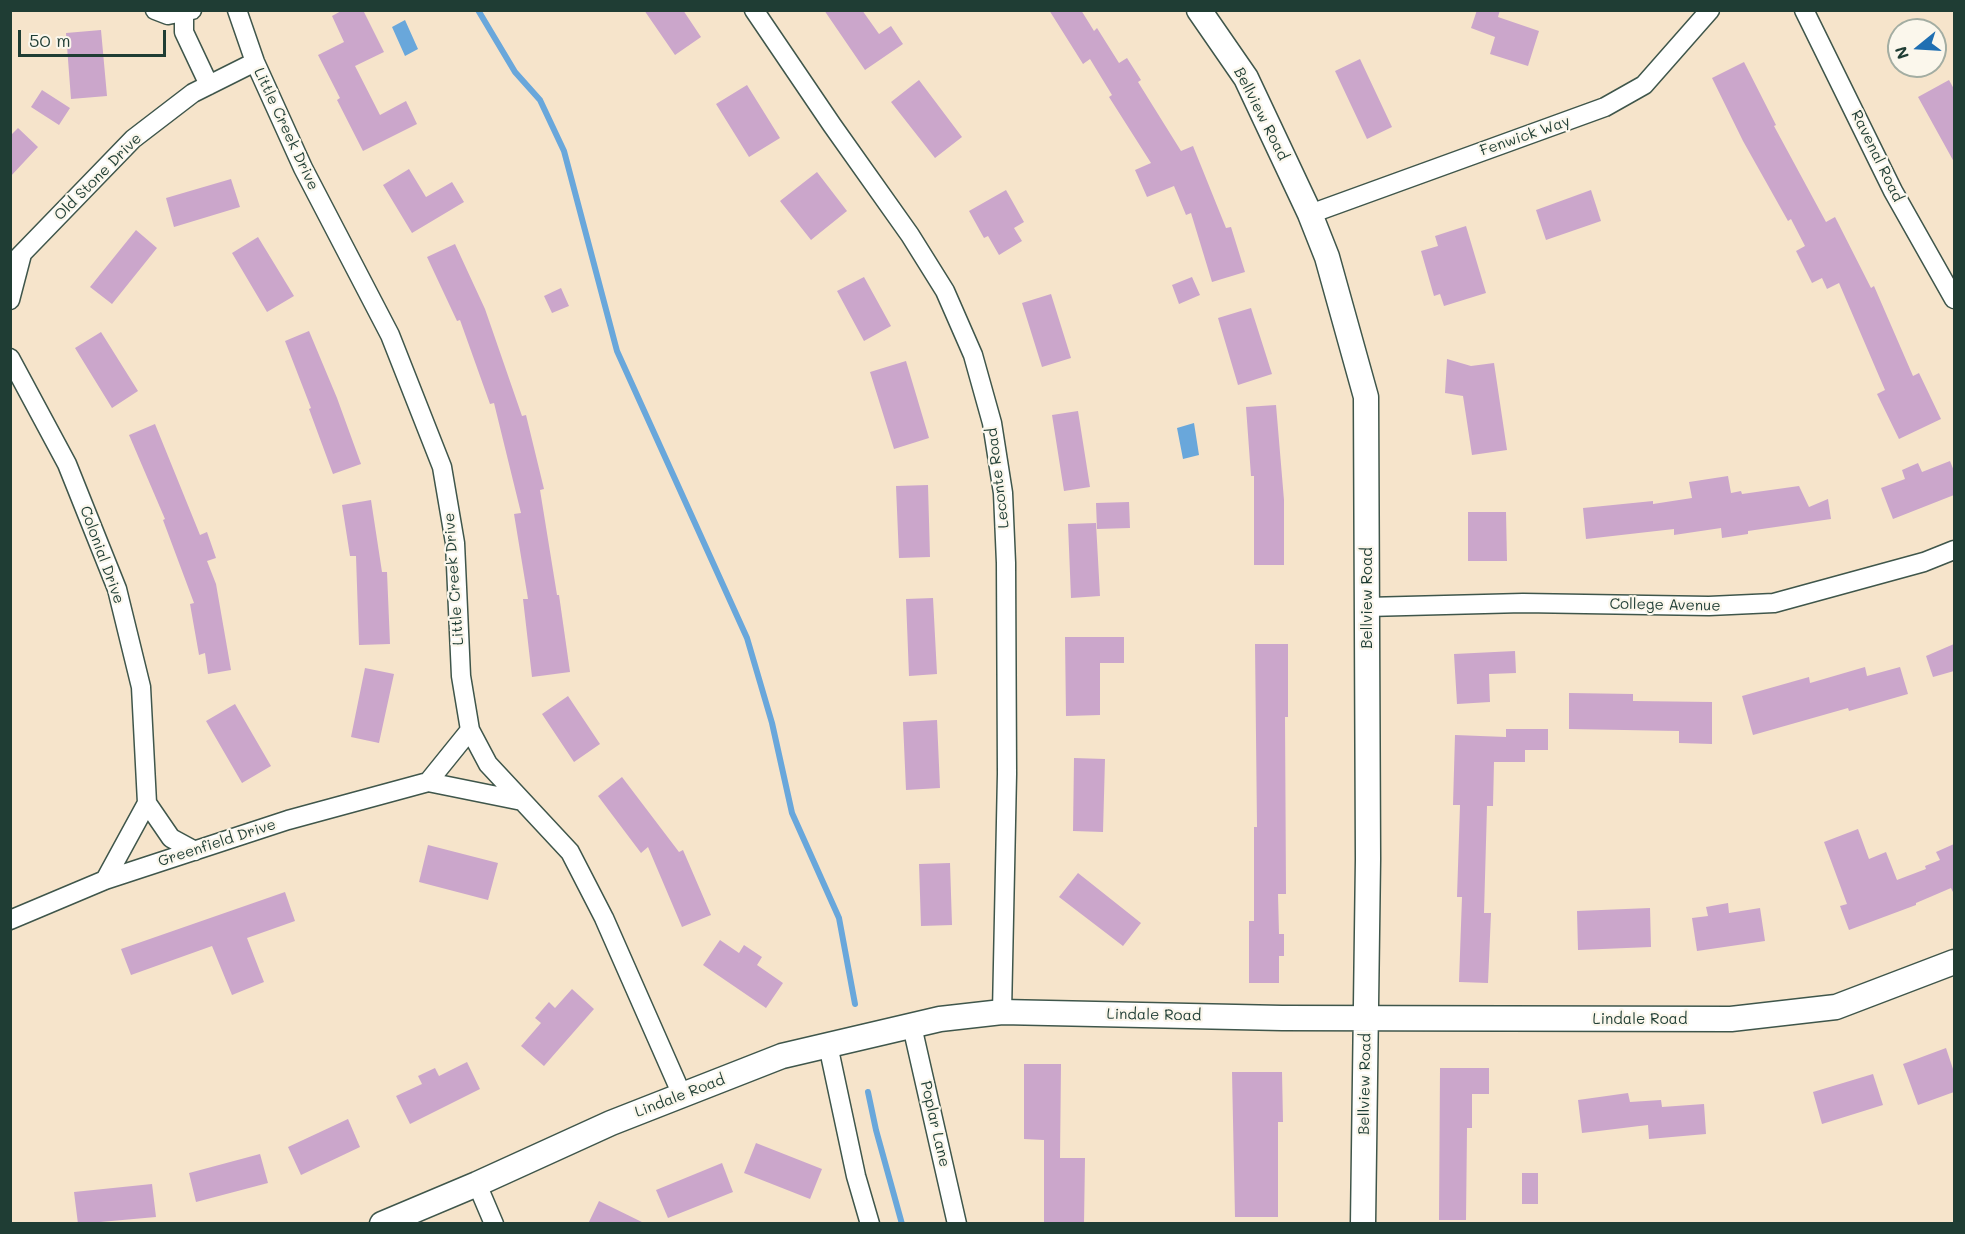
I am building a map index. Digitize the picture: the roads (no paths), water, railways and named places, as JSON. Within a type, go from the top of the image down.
[{"type":"street","points":[[155,10],[168,15],[188,12],[184,32],[209,85]]},
{"type":"street","name":"Little Creek Drive","points":[[237,10],[255,62],[303,168],[390,335],[442,467],[454,543],[461,676],[470,730],[488,764],[570,852],[604,918],[682,1095]]},
{"type":"street","name":"Leconte Road","points":[[754,10],[831,125],[910,235],[945,291],[973,355],[992,423],[1003,493],[1006,563],[1007,774],[1002,1012]]},
{"type":"street","name":"Bellview Road","points":[[1199,10],[1246,78],[1310,214],[1327,257],[1366,397],[1368,859],[1363,1224]]},
{"type":"street","name":"Fenwick Way","points":[[1310,214],[1498,145],[1554,128],[1605,107],[1644,86],[1710,10]]},
{"type":"street","name":"Ravenal Road","points":[[1804,10],[1893,191],[1954,299]]},
{"type":"street","name":"Old Stone Drive","points":[[16,260],[133,139],[193,93],[255,62]]},
{"type":"street","points":[[10,300],[16,260]]},
{"type":"street","name":"Colonial Drive","points":[[10,358],[68,464],[117,589],[141,687],[147,803]]},
{"type":"street","name":"College Avenue","points":[[1367,607],[1523,603],[1709,606],[1774,603],[1924,562],[1954,550]]},
{"type":"street","points":[[428,782],[470,730]]},
{"type":"street","name":"Greenfield Drive","points":[[10,920],[105,880],[288,820],[428,782],[522,801]]},
{"type":"street","points":[[105,880],[147,803],[171,838],[195,851]]},
{"type":"street","name":"Lindale Road","points":[[382,1224],[611,1123],[782,1056],[940,1019],[1002,1012],[1366,1018],[1731,1020],[1836,1007],[1954,962]]},
{"type":"street","name":"Poplar Lane","points":[[912,1026],[957,1224]]},
{"type":"street","points":[[828,1045],[856,1176],[870,1224]]},
{"type":"street","points":[[477,1184],[494,1224]]},
{"type":"water","points":[[405,20],[418,49],[405,56],[392,27]]},
{"type":"water","points":[[1194,423],[1199,455],[1183,459],[1177,428]]},
{"type":"waterway","points":[[478,10],[515,72],[540,100],[564,151],[617,351],[747,638],[772,723],[792,813],[839,918],[855,1004]]},
{"type":"waterway","points":[[868,1092],[902,1224]]}]
